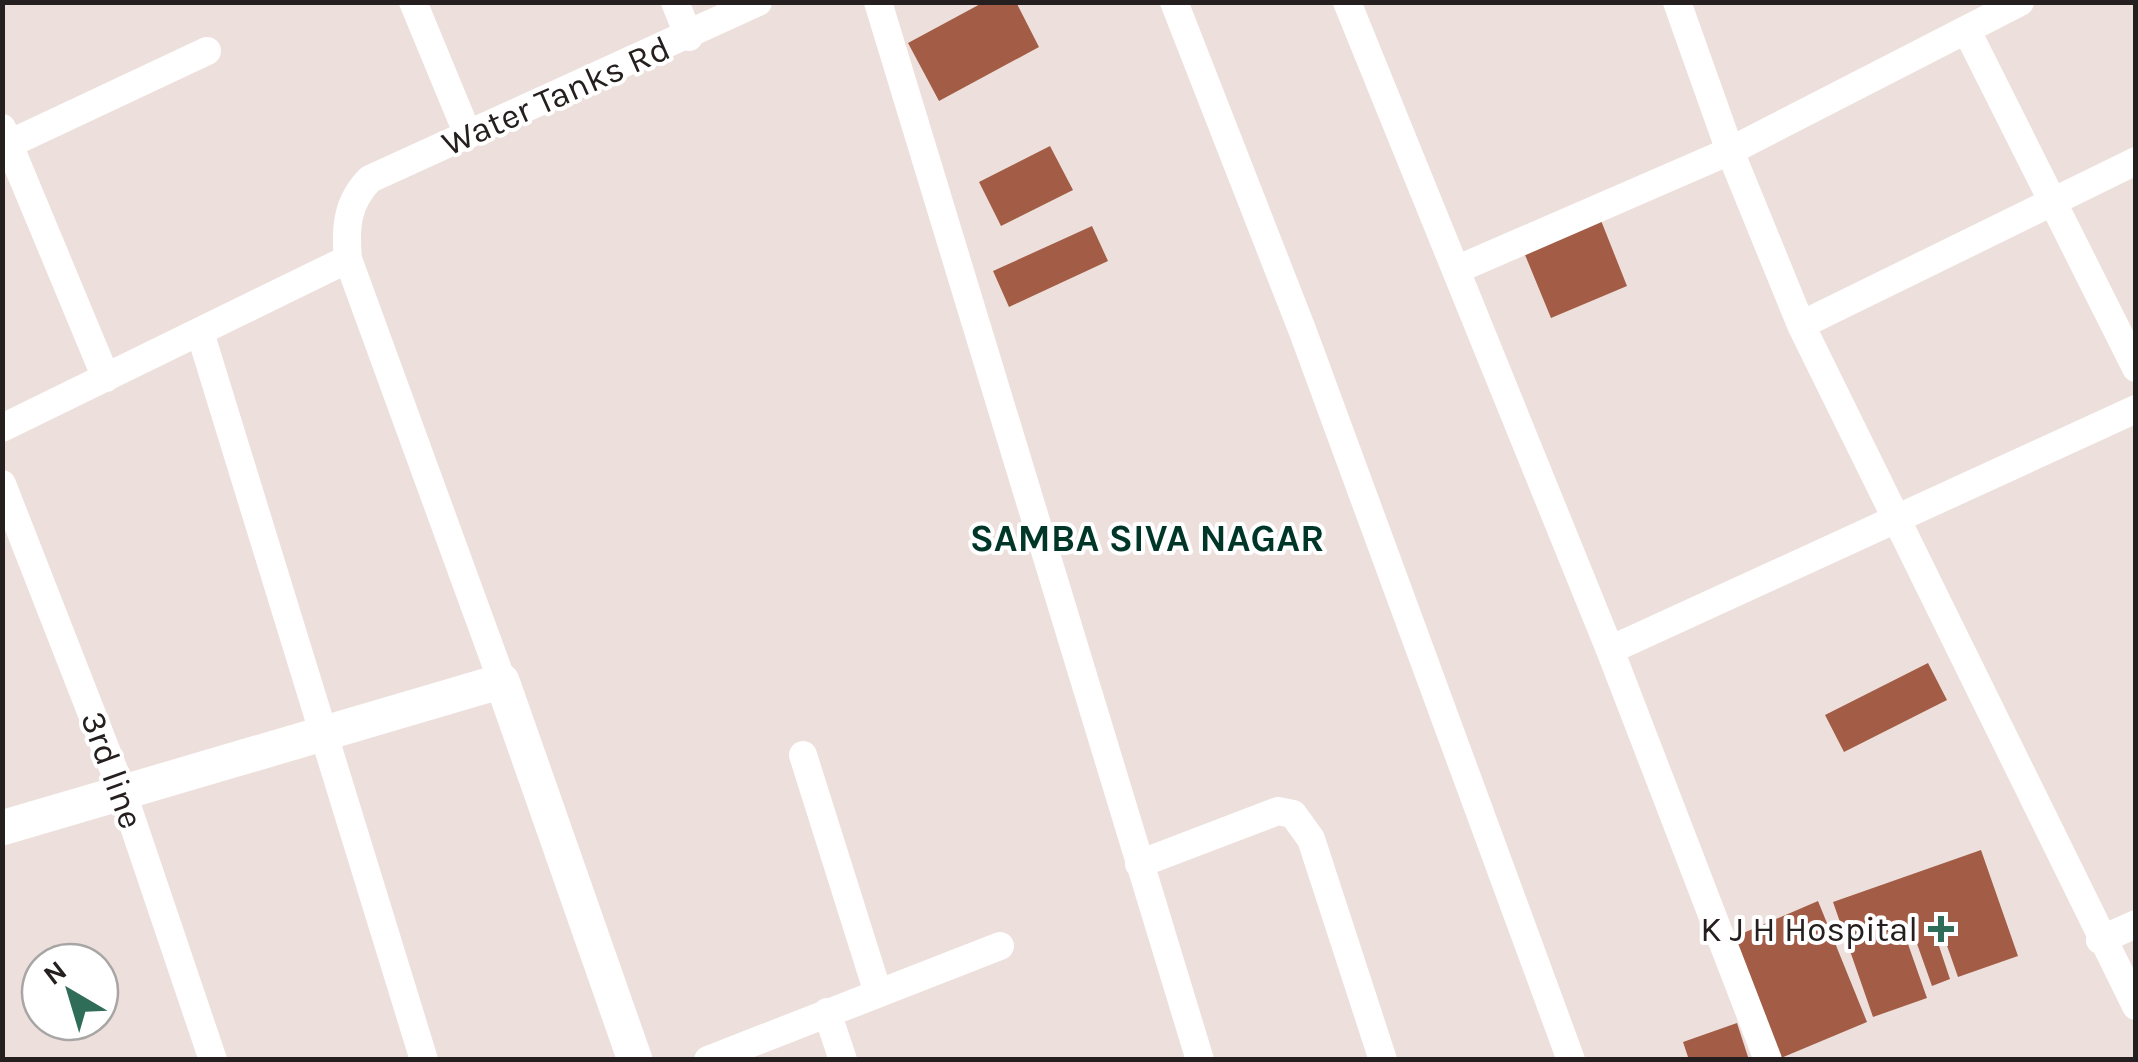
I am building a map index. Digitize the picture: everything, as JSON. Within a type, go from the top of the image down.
[{"type":"street","points":[[413,2],[468,135]]},
{"type":"street","points":[[674,2],[688,37]]},
{"type":"street","name":"Water Tanks Rd","points":[[348,259],[347,219],[356,192],[370,178],[758,2]]},
{"type":"street","points":[[878,2],[1200,1060]]},
{"type":"street","points":[[1174,2],[1304,332],[1571,1060]]},
{"type":"street","points":[[1347,2],[1610,650],[1768,1060]]},
{"type":"street","points":[[1677,2],[1730,151],[1801,325],[2100,940],[2136,1006]]},
{"type":"street","points":[[1456,270],[1730,151],[2020,2]]},
{"type":"street","points":[[1967,31],[2136,368]]},
{"type":"street","points":[[106,378],[6,136],[207,51]]},
{"type":"street","points":[[1801,325],[2053,198],[2136,162]]},
{"type":"street","points":[[2,428],[348,259],[635,1060]]},
{"type":"street","points":[[200,332],[424,1060]]},
{"type":"street","points":[[1610,650],[2136,409]]},
{"type":"street","name":"3rd line","points":[[2,484],[122,792],[213,1060]]},
{"type":"street","points":[[2,828],[502,681]]},
{"type":"street","points":[[803,755],[878,993]]},
{"type":"street","points":[[1139,864],[1278,812],[1293,814],[1311,839],[1384,1060]]},
{"type":"street","points":[[2100,940],[2136,924]]},
{"type":"street","points":[[708,1060],[1000,946]]},
{"type":"street","points":[[827,1012],[842,1060]]},
{"type":"building","points":[[984,2],[1016,2],[1039,47],[939,101],[908,43]]},
{"type":"building","points":[[1050,146],[1073,190],[1001,226],[979,182]]},
{"type":"building","points":[[1600,218],[1627,286],[1551,318],[1523,250]]},
{"type":"building","points":[[1092,226],[1108,261],[1009,307],[993,271]]},
{"type":"building","points":[[1928,663],[1947,700],[1844,752],[1825,715]]},
{"type":"building","points":[[1981,850],[2018,956],[1958,977],[1939,923],[1932,925],[1950,979],[1932,986],[1910,924],[1902,927],[1927,998],[1873,1017],[1833,902]]},
{"type":"building","points":[[1818,901],[1867,1022],[1776,1060],[1727,940]]},
{"type":"building","points":[[1737,1023],[1749,1060],[1689,1060],[1683,1042]]},
{"type":"place","name":"K J H Hospital","points":[[1941,929]]},
{"type":"district","name":"SAMBA SIVA NAGAR","points":[[1147,538]]}]
